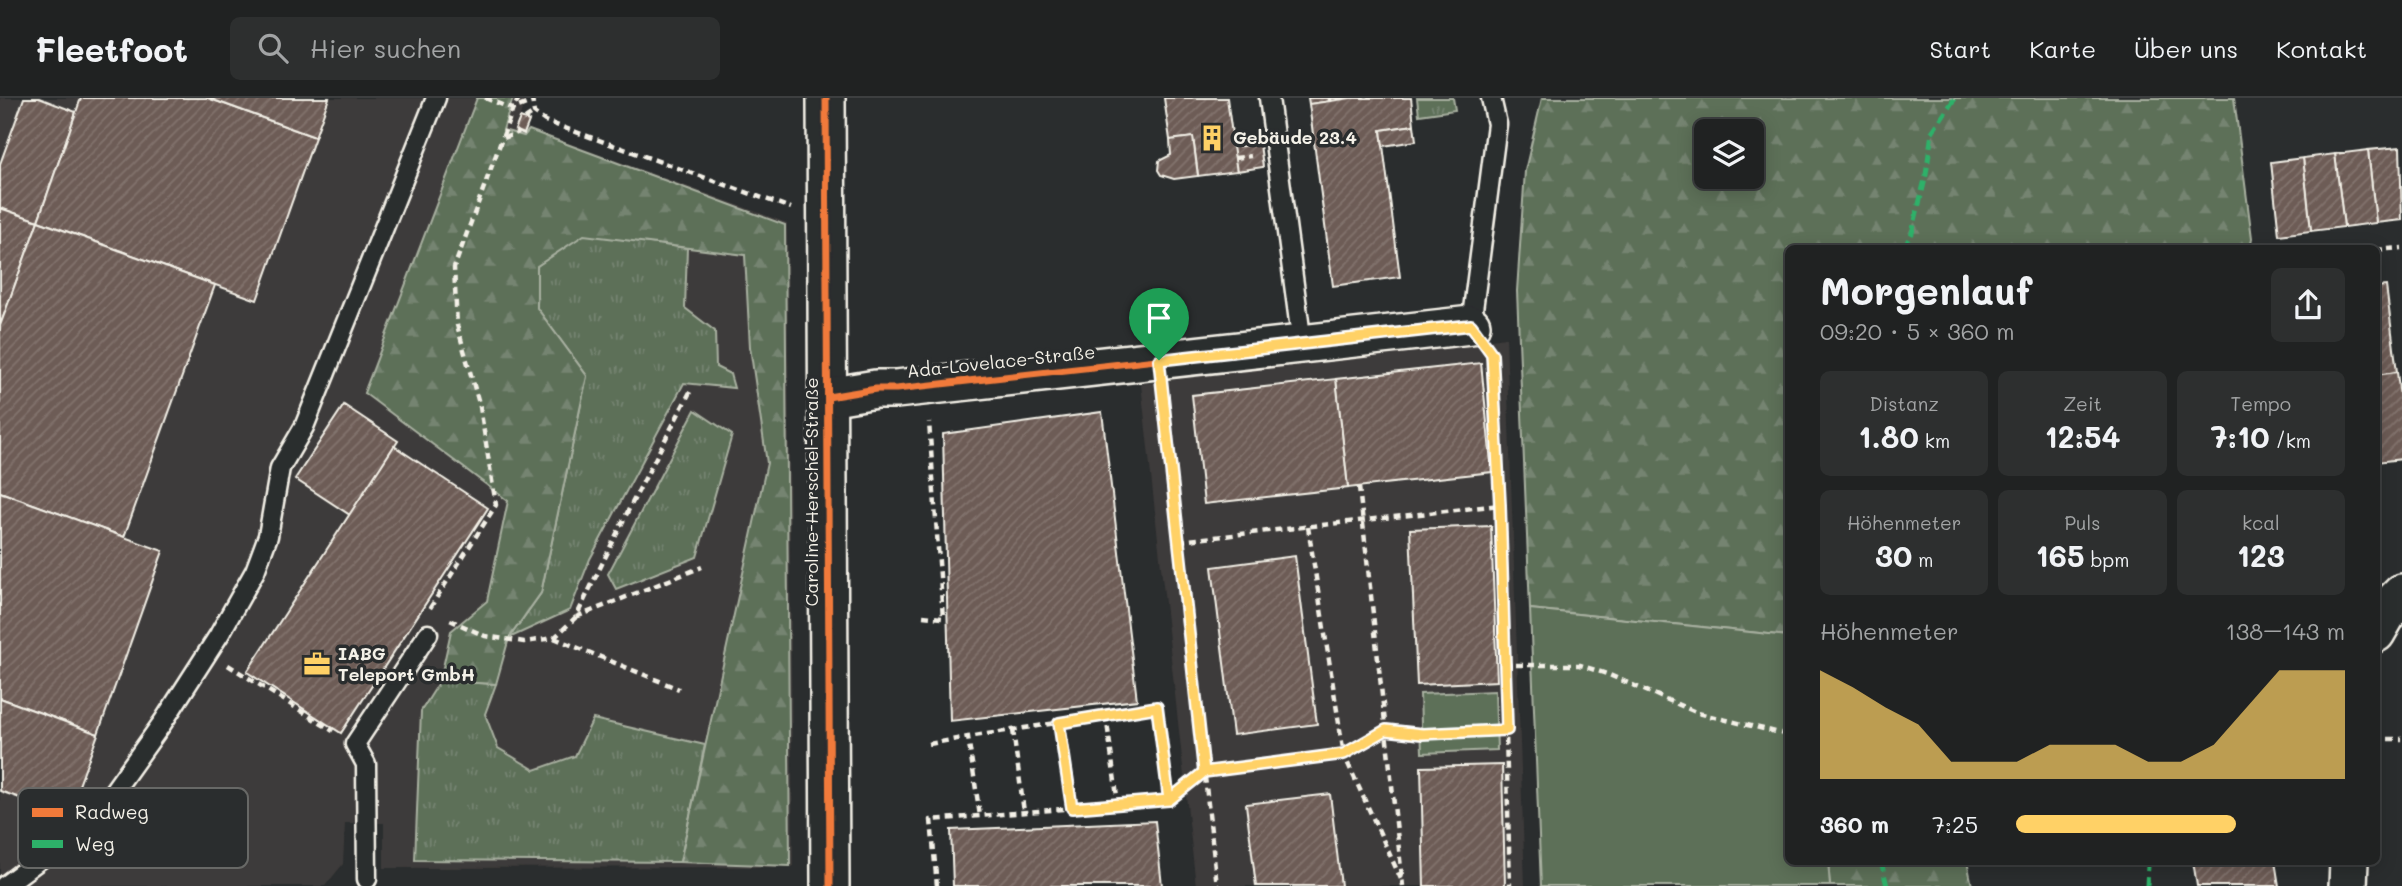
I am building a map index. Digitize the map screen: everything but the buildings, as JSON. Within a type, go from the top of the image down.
[{"type":"street","name":"Caroline-Herschel-Straße","points":[[826,98],[830,886]]},
{"type":"street","name":"Ada-Lovelace-Straße","points":[[828,397],[876,389],[926,386],[1471,325]]},
{"type":"street","points":[[2380,626],[2402,593]]},
{"type":"street","points":[[2348,886],[2349,865]]},
{"type":"lane","points":[[116,788],[208,652],[255,571],[268,536],[280,468],[304,427],[436,98]]},
{"type":"lane","points":[[1269,98],[1302,344]]},
{"type":"lane","points":[[1471,325],[1497,124],[1491,98]]},
{"type":"lane","points":[[368,879],[366,764],[355,744],[428,634]]},
{"type":"lane","points":[[4,886],[28,868]]},
{"type":"path","points":[[485,98],[513,109],[531,100],[534,113],[544,121],[827,220]]},
{"type":"path","points":[[428,634],[428,611],[496,505],[480,407],[457,325],[454,268],[519,98]]},
{"type":"path","points":[[525,120],[534,113]]},
{"type":"path","points":[[503,138],[520,132]]},
{"type":"path","points":[[2380,250],[2402,248]]},
{"type":"path","points":[[1471,325],[1492,354],[1500,505],[1510,886]]},
{"type":"path","points":[[1159,360],[1217,886]]},
{"type":"path","points":[[923,617],[943,618],[926,386]]},
{"type":"path","points":[[554,638],[576,617],[690,392]]},
{"type":"path","points":[[1359,487],[1403,884]]},
{"type":"path","points":[[1179,541],[1500,505]]},
{"type":"path","points":[[1308,527],[1344,754],[1403,884]]},
{"type":"path","points":[[576,617],[702,567]]},
{"type":"path","points":[[428,634],[449,620],[485,636],[524,642],[554,638],[679,690]]},
{"type":"path","points":[[1504,665],[1580,665],[1608,674],[1698,713],[1785,734]]},
{"type":"path","points":[[256,683],[355,744]]},
{"type":"path","points":[[929,744],[1157,707],[1169,800]]},
{"type":"path","points":[[1106,715],[1118,804]]},
{"type":"path","points":[[1059,723],[1072,808]]},
{"type":"path","points":[[1013,730],[1024,812]]},
{"type":"path","points":[[937,886],[931,820],[1169,800],[1204,772],[1344,754],[1386,730],[1422,734],[1507,730]]},
{"type":"path","points":[[968,737],[980,816]]},
{"type":"path","points":[[2380,739],[2402,739]]},
{"type":"shaded area","points":[[0,98],[525,98],[520,117],[529,121],[527,128],[787,223],[793,867],[384,868],[384,823],[345,823],[343,864],[325,886],[0,886]]},
{"type":"shaded area","points":[[1506,337],[1525,886],[1196,886],[1141,384]]},
{"type":"green space","points":[[477,98],[513,98],[503,130],[524,136],[529,130],[785,225],[790,866],[680,862],[767,463],[750,347],[745,255],[584,235],[537,266],[537,308],[587,376],[541,593],[509,638],[496,684],[440,681],[451,631],[487,601],[508,501],[364,393]]},
{"type":"green space","points":[[1417,98],[1453,98],[1455,110],[1419,115]]},
{"type":"green space","points":[[1542,98],[2234,98],[2252,238],[2251,245],[1785,245],[1785,636],[1530,609],[1517,291],[1525,171]]},
{"type":"green space","points":[[584,234],[687,248],[685,308],[715,331],[716,367],[730,374],[734,388],[684,383],[590,559],[570,610],[509,638],[541,593],[587,376],[537,308],[537,266]]},
{"type":"green space","points":[[695,410],[732,435],[697,557],[616,589],[608,574]]},
{"type":"green space","points":[[1530,609],[1785,636],[1785,865],[1828,865],[1830,886],[1541,886]]},
{"type":"green space","points":[[440,681],[496,684],[485,714],[498,748],[535,770],[575,756],[593,719],[705,745],[680,862],[415,860],[421,711]]},
{"type":"green space","points":[[1495,691],[1497,750],[1422,753],[1420,694]]},
{"type":"green space","points":[[1828,865],[1968,865],[1972,886],[1830,886]]},
{"type":"marked path","points":[[1906,245],[1912,233],[1926,175],[1932,132],[1955,98]]},
{"type":"marked path","points":[[1882,865],[1887,886]]},
{"type":"marked path","points":[[2147,886],[2148,865]]},
{"type":"cycle path","points":[[826,98],[830,886]]},
{"type":"cycle path","points":[[828,397],[876,389],[896,389],[1471,325]]},
{"type":"place","name":"Gebäude 23.4","points":[[1212,138]]},
{"type":"place","name":"IABG Teleport GmbH","points":[[317,664]]},
{"type":"route","points":[[1159,360],[1204,772],[1169,800],[1072,808],[1059,723],[1157,707],[1169,800],[1204,772],[1344,754],[1386,730],[1422,734],[1507,730],[1492,354],[1471,325],[1159,360]]}]
